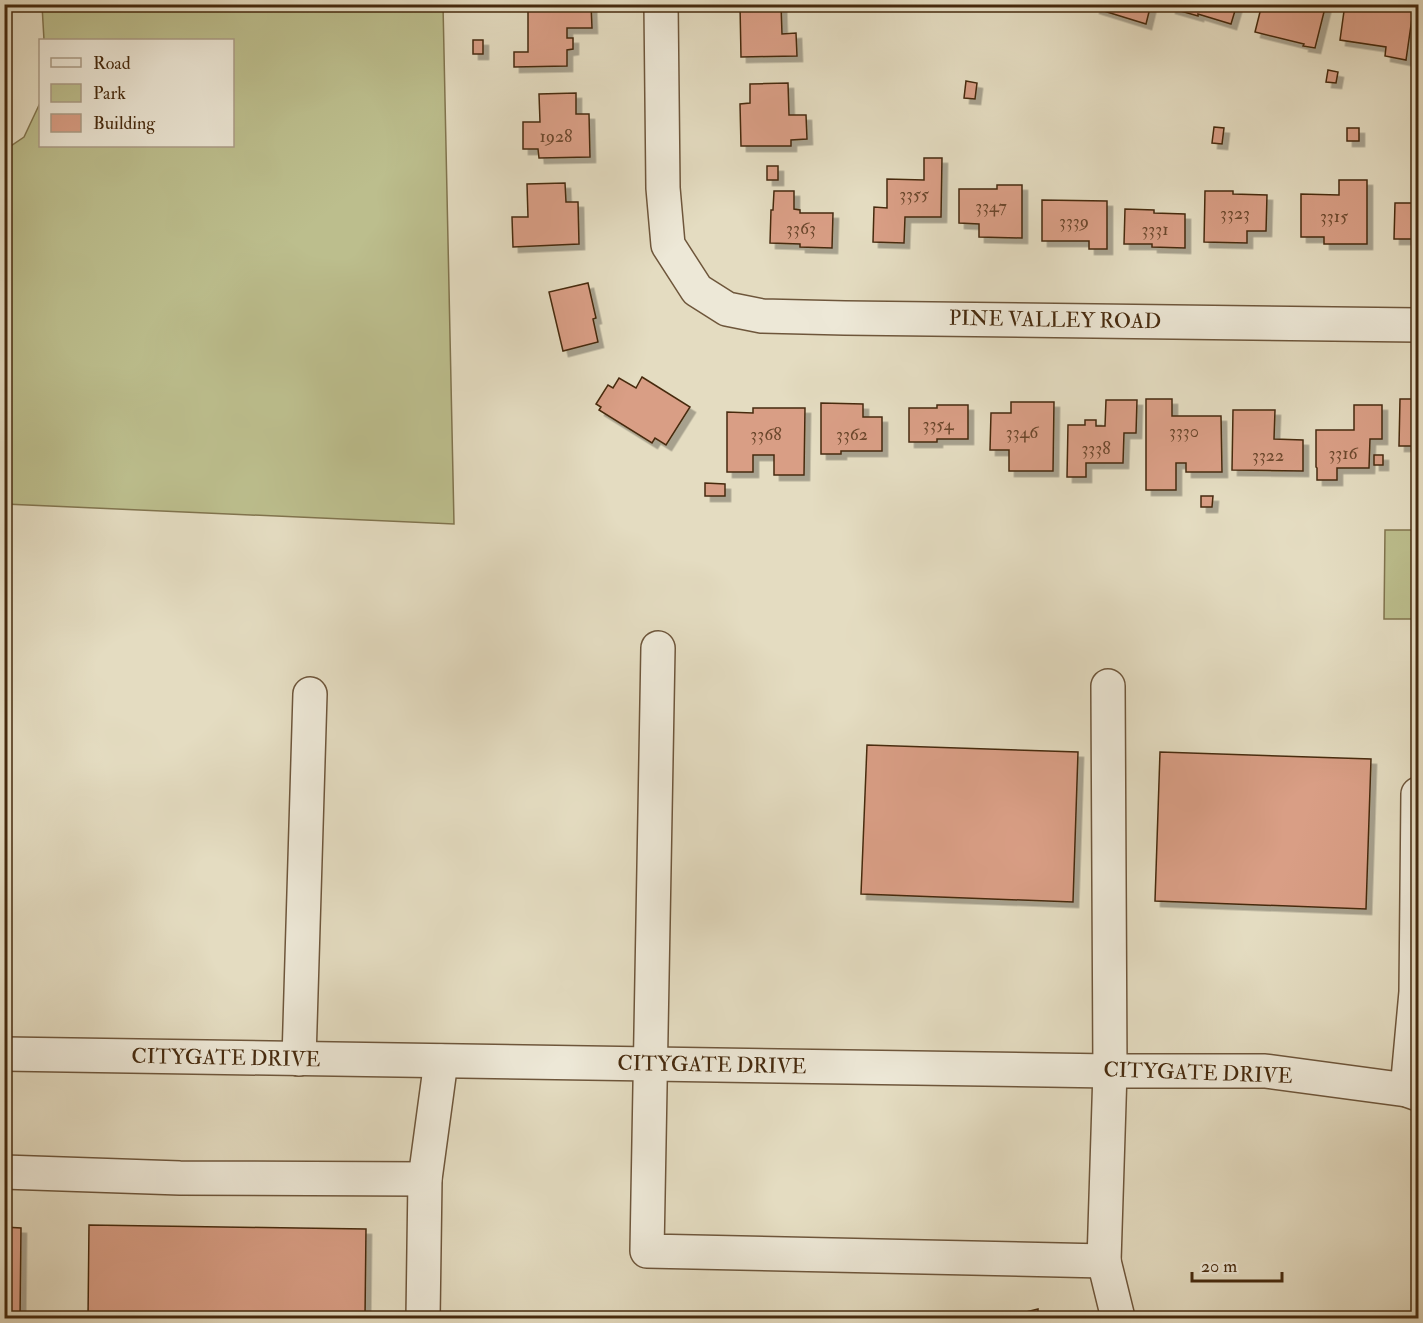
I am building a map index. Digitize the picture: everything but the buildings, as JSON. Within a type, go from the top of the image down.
[{"type":"street","name":"PINE VALLEY ROAD","points":[[661,4],[663,188],[668,245],[697,290],[727,309],[762,316],[845,318],[1419,325]]},
{"type":"street","points":[[658,648],[647,1251],[1104,1261]]},
{"type":"street","points":[[1108,686],[1110,1071],[1104,1261],[1118,1318]]},
{"type":"street","points":[[299,1059],[310,694]]},
{"type":"street","points":[[1413,1092],[1417,992],[1419,794]]},
{"type":"street","name":"CITYGATE DRIVE","points":[[4,1054],[1110,1071],[1265,1071],[1413,1092]]},
{"type":"street","points":[[423,1318],[425,1179],[441,1061]]},
{"type":"street","points":[[4,1172],[180,1178],[425,1179]]},
{"type":"green space","points":[[42,5],[443,5],[454,524],[5,504],[5,150],[24,137],[39,105],[39,147],[234,147],[234,39],[44,39]]},
{"type":"green space","points":[[1385,530],[1418,530],[1418,619],[1384,619]]}]
